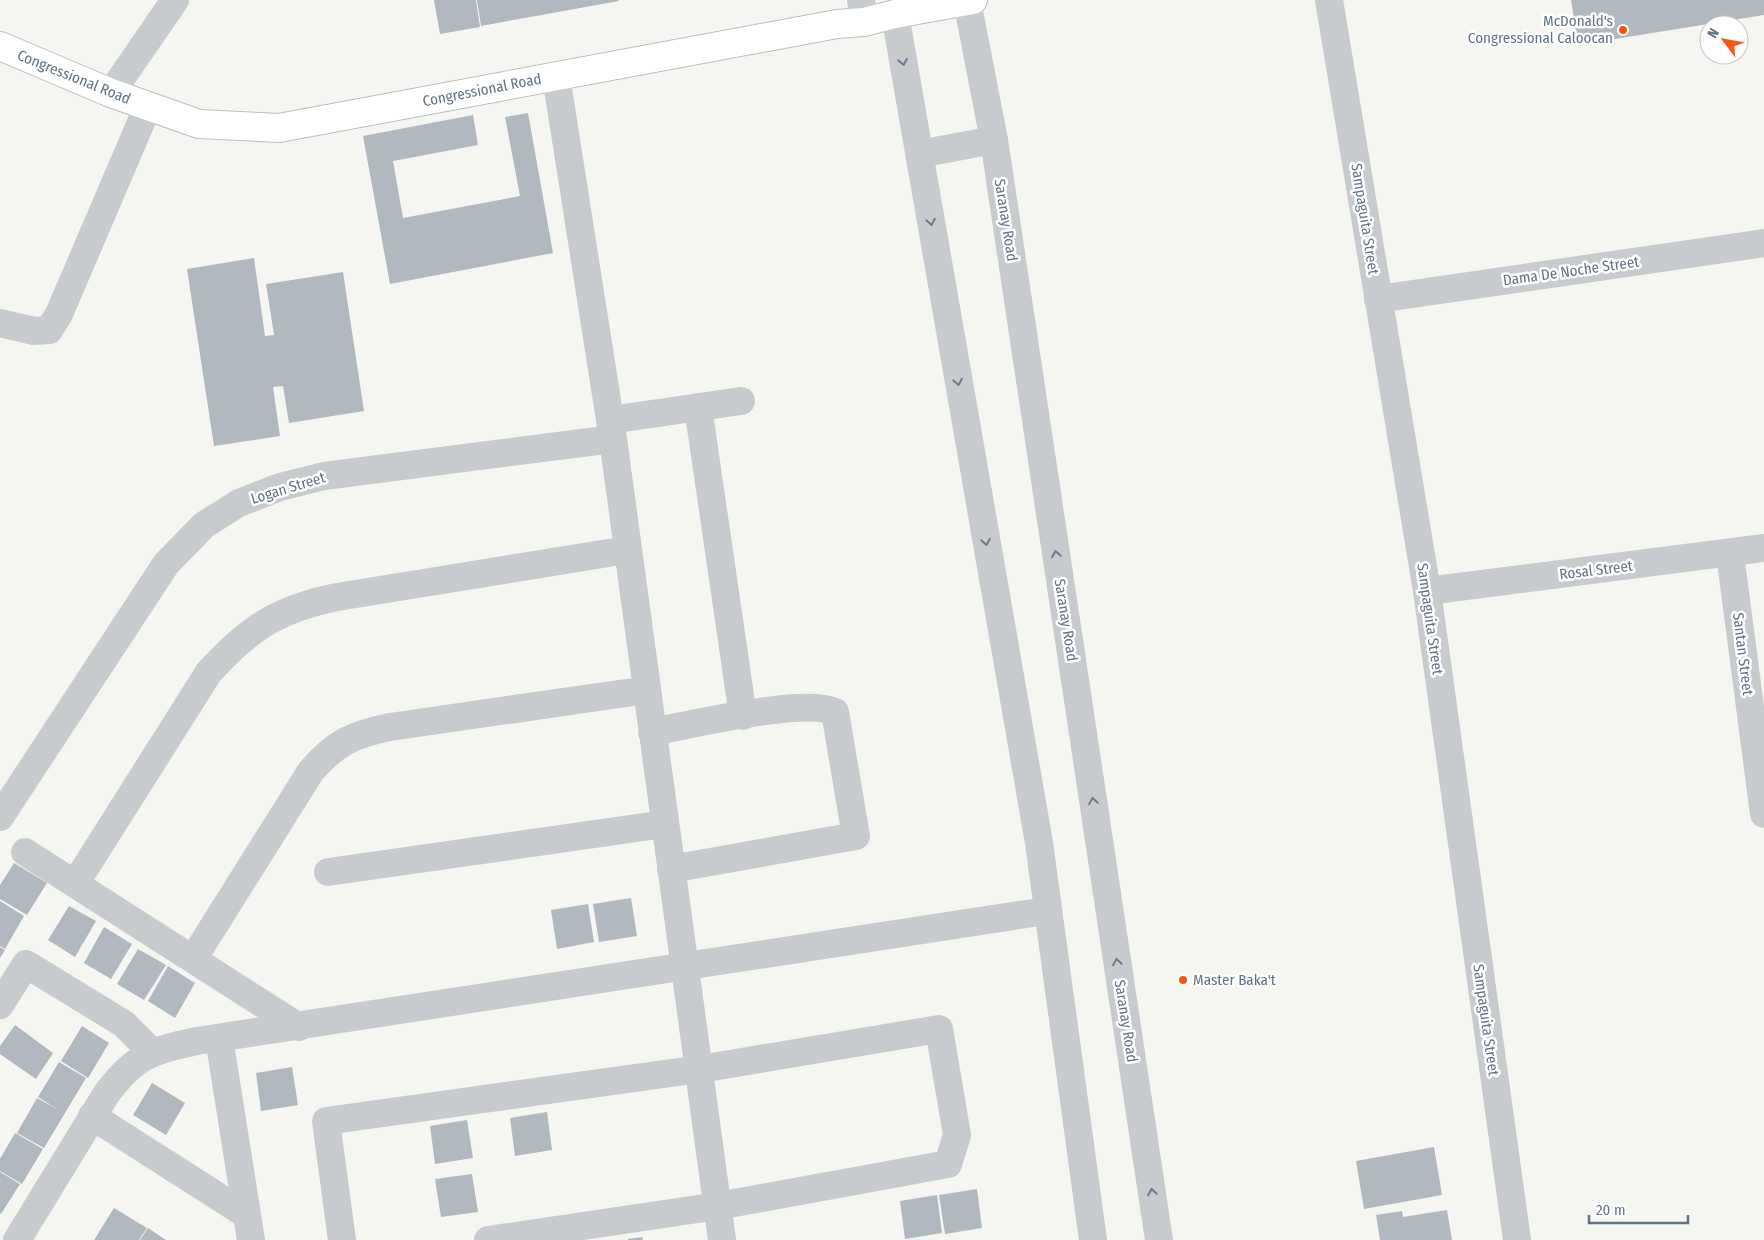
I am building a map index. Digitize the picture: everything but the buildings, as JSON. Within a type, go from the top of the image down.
[{"type":"main road","name":"Congressional Road","points":[[0,46],[111,93],[199,124],[279,128],[837,24],[863,11],[895,14],[970,1]]},
{"type":"street","points":[[111,93],[175,0]]},
{"type":"street","name":"Sampaguita Street","points":[[1329,0],[1427,591],[1517,1240]]},
{"type":"street","name":"Saranay Road","points":[[970,1],[994,140],[1159,1240]]},
{"type":"street","points":[[895,14],[1039,843],[1046,911],[1093,1240]]},
{"type":"street","points":[[556,76],[611,430],[722,1240]]},
{"type":"street","points":[[0,323],[34,331],[50,330],[59,314],[148,106]]},
{"type":"street","points":[[919,154],[994,140]]},
{"type":"street","name":"Dama De Noche Street","points":[[1378,299],[1764,243]]},
{"type":"street","name":"Logan Street","points":[[0,817],[166,564],[204,525],[240,503],[280,487],[324,476],[611,430],[698,407],[741,401]]},
{"type":"street","points":[[698,407],[743,716]]},
{"type":"street","name":"Rosal Street","points":[[1427,591],[1730,554],[1764,548]]},
{"type":"street","points":[[76,884],[209,672],[233,645],[264,622],[306,603],[627,550]]},
{"type":"street","name":"Santan Street","points":[[1730,554],[1764,814]]},
{"type":"street","points":[[193,959],[311,771],[328,752],[346,740],[390,727],[647,690]]},
{"type":"street","points":[[652,732],[794,707],[827,708],[835,712],[856,836],[671,869]]},
{"type":"street","points":[[328,872],[666,824]]},
{"type":"street","points":[[25,852],[299,1027]]},
{"type":"street","points":[[20,1239],[92,1116],[121,1075],[136,1061],[152,1052],[219,1038],[1046,911]]},
{"type":"street","points":[[0,1005],[26,964],[124,1024],[152,1052]]},
{"type":"street","points":[[342,1240],[326,1120],[700,1069],[939,1029],[957,1135],[948,1164],[718,1206],[488,1240]]},
{"type":"street","points":[[219,1038],[249,1228]]},
{"type":"street","points":[[92,1116],[249,1228]]},
{"type":"place","name":"McDonald's Congressional Caloocan","points":[[1623,30]]},
{"type":"place","name":"Master Baka't","points":[[1183,980]]}]
